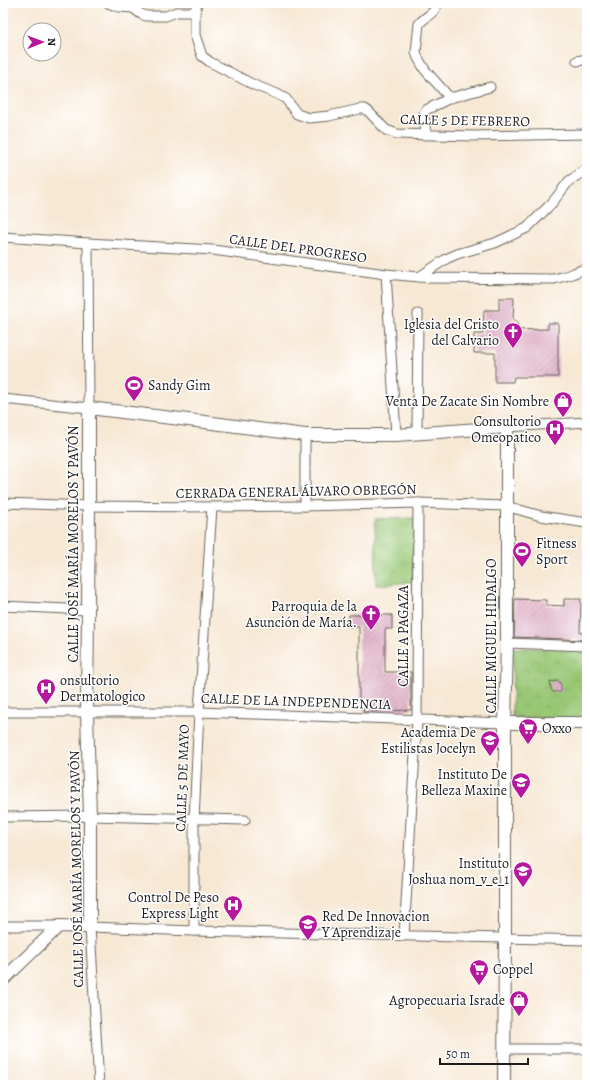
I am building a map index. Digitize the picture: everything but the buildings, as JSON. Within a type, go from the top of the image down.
[{"type":"street","points":[[108,3],[119,7],[133,8],[146,16],[166,16],[196,7]]},
{"type":"street","points":[[438,3],[432,13],[419,24],[416,52],[425,70],[450,98]]},
{"type":"street","name":"CALLE 5 DE FEBRERO","points":[[196,7],[195,35],[202,56],[210,62],[254,85],[286,99],[298,114],[309,118],[329,116],[360,108],[369,112],[386,130],[402,135],[474,136],[587,134]]},
{"type":"street","points":[[577,61],[587,59]]},
{"type":"street","points":[[426,135],[424,113],[426,110],[450,98],[490,87]]},
{"type":"street","points":[[419,277],[446,259],[457,254],[495,244],[528,228],[552,203],[569,181],[587,169]]},
{"type":"street","name":"CALLE DEL PROGRESO","points":[[3,237],[213,250],[386,274],[440,279],[554,279],[568,276],[587,268]]},
{"type":"street","name":"CALLE JOSÉ MARÍA MORELOS Y PAVÓN","points":[[88,243],[89,506],[87,713],[90,816],[90,927],[99,1085]]},
{"type":"street","points":[[386,274],[396,435]]},
{"type":"street","points":[[417,433],[418,314]]},
{"type":"street","points":[[3,399],[197,421],[305,436],[396,435],[587,422]]},
{"type":"street","name":"CALLE MIGUEL HIDALGO","points":[[504,1085],[506,938],[505,723],[507,427]]},
{"type":"street","points":[[305,436],[306,506]]},
{"type":"street","name":"CERRADA GENERAL ÁLVARO OBREGÓN","points":[[3,503],[89,506],[212,507],[418,503],[506,506],[541,516],[587,523]]},
{"type":"street","name":"CALLE A PAGAZA","points":[[404,936],[416,720],[418,503]]},
{"type":"street","name":"CALLE 5 DE MAYO","points":[[194,931],[194,820],[199,712],[212,507]]},
{"type":"street","points":[[3,606],[88,610]]},
{"type":"street","points":[[506,643],[587,646]]},
{"type":"street","name":"CALLE DE LA INDEPENDENCIA","points":[[3,712],[199,712],[505,723],[587,723]]},
{"type":"street","points":[[3,817],[90,816],[194,820],[245,820]]},
{"type":"street","points":[[3,926],[59,926],[194,931],[587,940]]},
{"type":"street","points":[[3,980],[59,926]]},
{"type":"street","points":[[505,1049],[587,1049]]},
{"type":"green space","points":[[415,518],[413,582],[376,585],[375,519]]},
{"type":"green space","points":[[513,648],[587,649],[587,719],[512,718]]},
{"type":"place","name":"Iglesia del Cristo del Calvario","points":[[513,349]]},
{"type":"place","name":"Sandy Gim","points":[[134,402]]},
{"type":"place","name":"Venta De Zacate Sin Nombre","points":[[563,418]]},
{"type":"place","name":"Consultorio Omeopatico","points":[[555,446]]},
{"type":"place","name":"Fitness Sport","points":[[522,568]]},
{"type":"place","name":"Parroquia de la Asunción de María.","points":[[371,631]]},
{"type":"place","name":"onsultorio Dermatologico","points":[[46,705]]},
{"type":"place","name":"Oxxo","points":[[528,745]]},
{"type":"place","name":"Academia De Estilistas Jocelyn","points":[[490,757]]},
{"type":"place","name":"Instituto De Belleza Maxine","points":[[521,799]]},
{"type":"place","name":"Instituto Joshua nom_v_e_1","points":[[523,888]]},
{"type":"place","name":"Control De Peso Express Light","points":[[233,922]]},
{"type":"place","name":"Red De Innovacion Y Aprendizaje","points":[[308,941]]},
{"type":"place","name":"Coppel","points":[[479,986]]},
{"type":"place","name":"Agropecuaria Israde","points":[[519,1017]]}]
